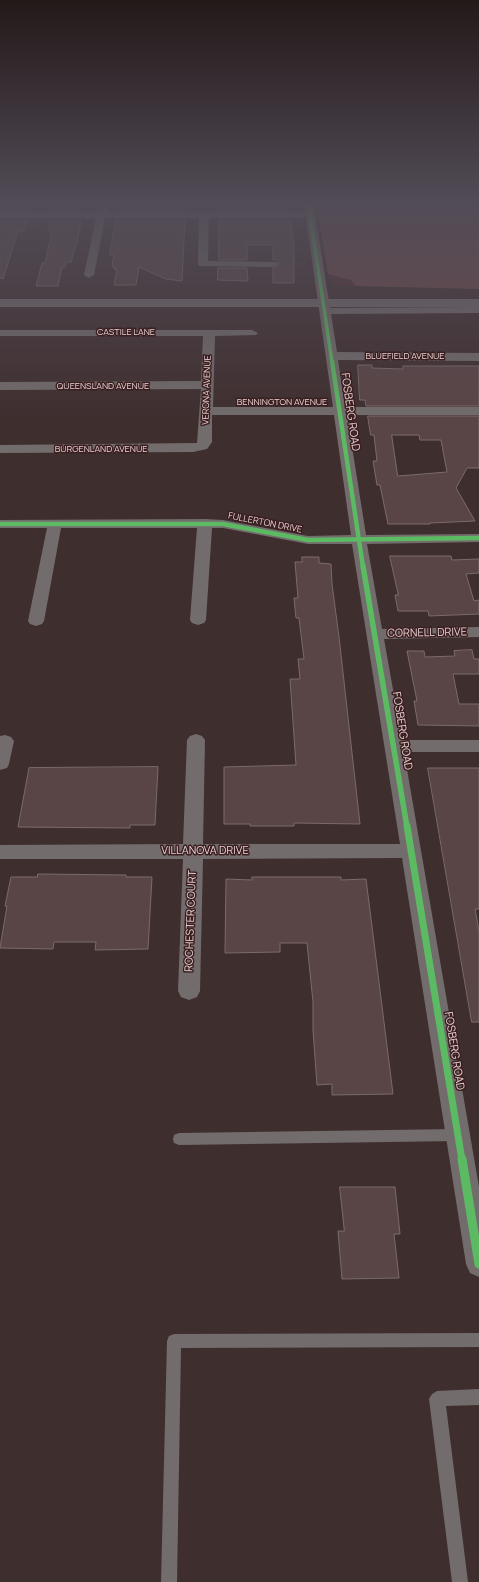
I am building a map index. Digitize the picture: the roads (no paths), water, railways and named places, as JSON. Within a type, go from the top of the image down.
[{"type":"street","name":"FOSBERG ROAD","points":[[320,275],[359,541],[376,634],[458,1135],[471,1167],[479,1264]]},
{"type":"street","points":[[0,294],[324,302],[479,293]]},
{"type":"street","points":[[324,302],[403,311],[479,310]]},
{"type":"street","points":[[0,303],[479,302]]},
{"type":"street","name":"CASTILE LANE","points":[[0,333],[252,333]]},
{"type":"street","name":"VERONA AVENUE","points":[[202,446],[205,442],[209,333]]},
{"type":"street","name":"BLUEFIELD AVENUE","points":[[332,356],[479,357]]},
{"type":"street","name":"QUEENSLAND AVENUE","points":[[0,386],[207,385]]},
{"type":"street","name":"BENNINGTON AVENUE","points":[[206,411],[479,411]]},
{"type":"street","name":"BURGENLAND AVENUE","points":[[0,449],[193,448],[202,446]]},
{"type":"street","points":[[36,621],[55,523]]},
{"type":"street","points":[[198,620],[205,523]]},
{"type":"street","name":"FULLERTON DRIVE","points":[[0,524],[205,523],[247,527],[300,540],[359,541],[479,538]]},
{"type":"street","name":"CORNELL DRIVE","points":[[376,634],[479,632]]},
{"type":"street","name":"ROCHESTER COURT","points":[[189,991],[196,740]]},
{"type":"street","points":[[0,764],[5,741]]},
{"type":"street","points":[[394,746],[479,746]]},
{"type":"street","name":"VILLANOVA DRIVE","points":[[0,852],[411,851]]},
{"type":"lane","points":[[179,1139],[458,1135]]},
{"type":"lane","points":[[169,1582],[174,1341],[479,1340]]},
{"type":"lane","points":[[460,1582],[437,1399],[479,1397]]}]
